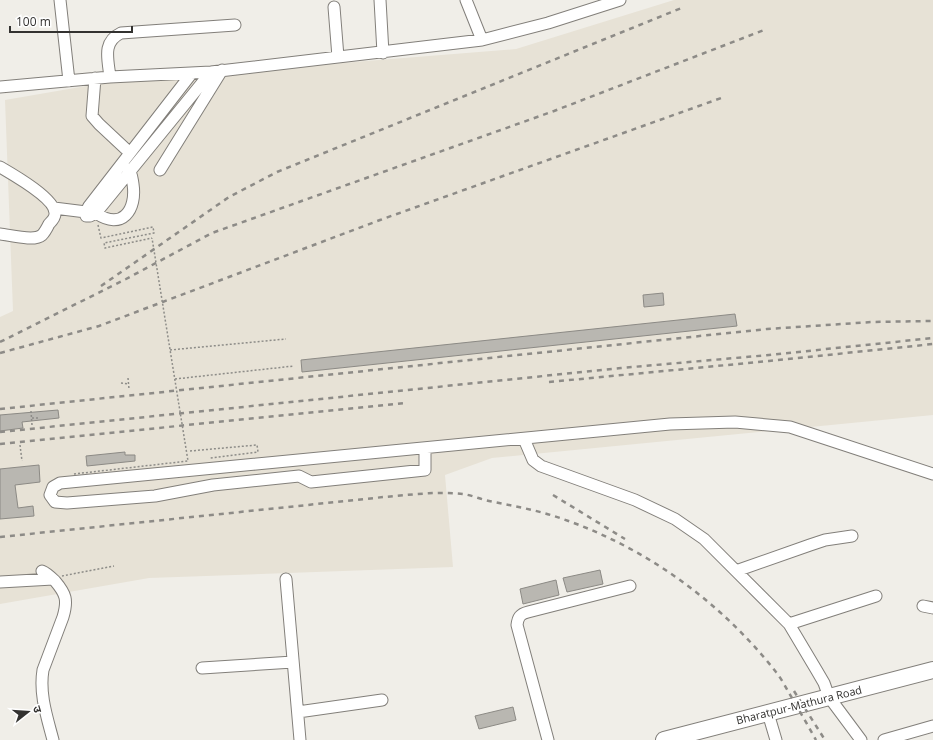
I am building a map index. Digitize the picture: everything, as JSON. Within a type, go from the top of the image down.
[{"type":"highway","name":"Bharatpur-Mathura Road","points":[[666,740],[933,670]]},
{"type":"street","points":[[60,0],[68,81]]},
{"type":"street","points":[[380,0],[383,53]]},
{"type":"street","points":[[466,0],[482,40]]},
{"type":"street","points":[[0,87],[95,78],[216,71],[383,53],[482,40],[548,23],[620,0]]},
{"type":"street","points":[[334,7],[338,57]]},
{"type":"street","points":[[110,77],[107,54],[108,48],[113,38],[121,33],[235,25]]},
{"type":"street","points":[[160,170],[216,71]]},
{"type":"street","points":[[91,213],[130,172],[159,134],[216,71]]},
{"type":"street","points":[[91,213],[89,206],[192,73]]},
{"type":"street","points":[[95,78],[92,116],[130,153]]},
{"type":"street","points":[[54,208],[91,213],[103,218],[115,220],[120,218],[129,211],[134,202],[130,172],[122,164]]},
{"type":"street","points":[[0,167],[24,181],[51,204],[55,213],[54,218],[42,235],[38,237],[32,238],[0,234]]},
{"type":"street","points":[[425,448],[425,470],[311,482],[299,476],[213,485],[155,496],[67,504],[55,502],[50,495],[53,488],[60,483],[670,424],[735,422],[790,427],[933,474]]},
{"type":"street","points":[[524,439],[533,460],[541,466],[635,500],[675,519],[704,539],[789,624],[824,683],[829,697],[861,740]]},
{"type":"street","points":[[736,571],[825,540],[852,536]]},
{"type":"street","points":[[42,571],[53,579],[62,590],[66,598],[64,617],[43,670],[42,678],[42,696],[53,740]]},
{"type":"street","points":[[0,582],[53,579]]},
{"type":"street","points":[[286,579],[300,740]]},
{"type":"street","points":[[548,740],[517,625],[518,619],[521,614],[630,586]]},
{"type":"street","points":[[789,624],[876,596]]},
{"type":"street","points":[[202,668],[293,662]]},
{"type":"street","points":[[298,712],[382,700]]},
{"type":"street","points":[[768,713],[776,740]]},
{"type":"street","points":[[884,740],[933,726]]},
{"type":"path","points":[[74,474],[188,461],[152,238],[105,248],[104,243],[154,233],[153,227],[101,238],[91,213]]},
{"type":"path","points":[[170,350],[286,339]]},
{"type":"path","points":[[175,379],[294,366]]},
{"type":"path","points":[[128,378],[129,389]]},
{"type":"path","points":[[121,383],[128,384]]},
{"type":"path","points":[[31,411],[32,426]]},
{"type":"path","points":[[32,418],[38,418]]},
{"type":"path","points":[[20,445],[22,461]]},
{"type":"path","points":[[190,451],[257,445],[258,452],[204,459]]},
{"type":"path","points":[[53,579],[114,566]]},
{"type":"shaded area","points":[[674,0],[933,0],[933,415],[492,458],[445,475],[453,567],[149,578],[0,604],[0,317],[13,311],[5,100],[115,81],[516,49]]},
{"type":"building","points":[[663,293],[664,305],[644,307],[643,295]]},
{"type":"building","points":[[735,314],[737,326],[302,372],[301,360]]},
{"type":"building","points":[[58,410],[59,418],[22,422],[23,428],[0,431],[0,415]]},
{"type":"building","points":[[125,452],[125,455],[135,455],[135,461],[87,466],[86,456]]},
{"type":"building","points":[[39,465],[40,482],[15,485],[18,508],[33,506],[34,516],[0,519],[0,469]]},
{"type":"building","points":[[600,570],[603,584],[567,592],[563,578]]},
{"type":"building","points":[[556,580],[559,595],[523,604],[520,589]]},
{"type":"building","points":[[513,707],[516,720],[479,729],[475,716]]},
{"type":"railway","points":[[101,286],[229,197],[277,172],[684,7]]},
{"type":"railway","points":[[0,342],[126,279],[212,233],[554,111],[764,30]]},
{"type":"railway","points":[[0,353],[99,326],[380,220],[724,97]]},
{"type":"railway","points":[[0,409],[767,329],[872,322],[933,321]]},
{"type":"railway","points":[[0,432],[621,368],[769,355],[933,338]]},
{"type":"railway","points":[[549,382],[933,344]]},
{"type":"railway","points":[[0,444],[405,403]]},
{"type":"railway","points":[[0,537],[413,494],[453,493],[534,510],[560,518],[622,544],[679,579],[705,600],[731,622],[776,672],[816,740]]},
{"type":"railway","points":[[553,495],[625,539]]},
{"type":"railway","points":[[794,691],[825,740]]}]
